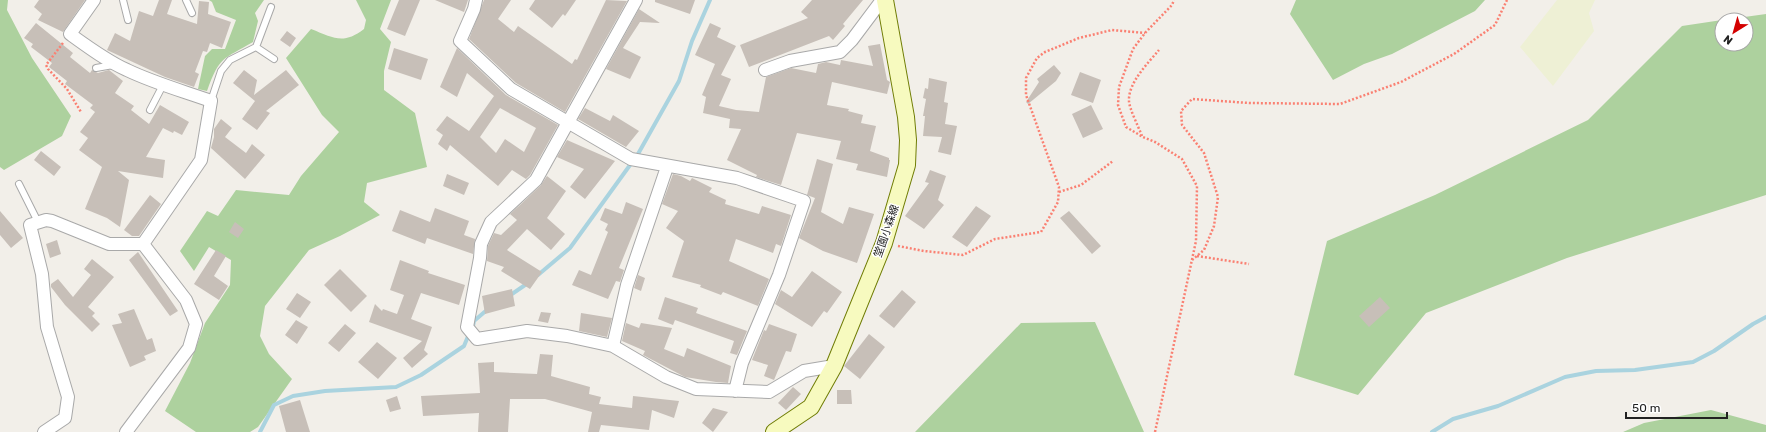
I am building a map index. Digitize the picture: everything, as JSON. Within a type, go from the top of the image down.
[{"type":"main road","name":"堂園小森線","points":[[774,432],[811,407],[834,366],[884,243],[907,165],[908,140],[906,117],[885,0]]},
{"type":"street","points":[[44,432],[65,418],[68,397],[47,327],[42,274],[30,225],[46,220],[52,220],[109,244],[124,246],[143,244],[201,160],[211,101],[163,85],[116,64],[70,34],[94,0]]},
{"type":"street","points":[[476,0],[474,9],[460,41],[511,89],[631,159],[667,167],[737,178],[804,201],[779,275],[742,363],[735,391]]},
{"type":"street","points":[[636,0],[536,180],[491,222],[480,244],[480,258],[467,327],[477,339],[527,331],[566,336],[613,346],[672,380],[696,389],[769,392],[804,371],[834,366]]},
{"type":"street","points":[[765,70],[790,61],[840,52],[852,40],[882,0]]},
{"type":"street","points":[[613,346],[627,285],[667,167]]},
{"type":"street","points":[[126,432],[189,348],[196,324],[186,300],[143,244]]},
{"type":"lane","points":[[123,0],[128,20]]},
{"type":"lane","points":[[186,0],[192,13]]},
{"type":"lane","points":[[211,101],[221,70],[230,60],[256,47],[270,7]]},
{"type":"lane","points":[[256,47],[274,59]]},
{"type":"lane","points":[[96,68],[116,64]]},
{"type":"lane","points":[[150,110],[163,85]]},
{"type":"lane","points":[[19,184],[38,222]]},
{"type":"path","points":[[1155,432],[1196,241],[1197,186],[1182,159],[1155,142],[1142,137],[1126,127],[1118,105],[1119,87],[1133,49],[1145,33],[1172,5],[1174,0]]},
{"type":"path","points":[[1192,260],[1204,250],[1214,226],[1218,197],[1204,153],[1182,125],[1181,111],[1192,99],[1249,103],[1340,104],[1401,82],[1454,54],[1495,25],[1507,0]]},
{"type":"path","points":[[884,243],[924,251],[963,255],[996,239],[1041,232],[1058,202],[1059,186],[1026,95],[1026,78],[1037,58],[1046,52],[1079,38],[1112,30],[1145,33]]},
{"type":"path","points":[[70,34],[46,65],[67,90],[81,112]]},
{"type":"path","points":[[1142,137],[1129,101],[1133,86],[1140,72],[1159,50]]},
{"type":"path","points":[[1059,192],[1081,184],[1112,161]]},
{"type":"path","points":[[1197,256],[1249,264]]},
{"type":"green space","points":[[0,0],[8,0],[7,10],[32,58],[71,116],[62,136],[4,170],[0,167]]},
{"type":"green space","points":[[209,0],[264,0],[255,13],[258,21],[253,42],[229,56],[219,64],[211,79],[207,91],[198,89],[205,56],[212,49],[225,49],[236,20],[216,12],[212,2]]},
{"type":"green space","points":[[356,0],[391,0],[380,29],[391,42],[384,71],[384,90],[415,113],[427,167],[367,183],[364,202],[380,215],[309,250],[265,306],[260,336],[269,354],[292,379],[258,427],[250,432],[196,432],[165,411],[190,363],[205,323],[230,285],[231,260],[209,247],[194,271],[180,251],[207,211],[218,216],[236,190],[289,195],[301,176],[339,132],[322,115],[286,58],[311,29],[332,37],[344,38],[357,34],[364,29],[366,20]]},
{"type":"green space","points":[[1296,0],[1485,0],[1475,11],[1392,54],[1364,64],[1333,80],[1290,14]]},
{"type":"green space","points":[[1557,0],[1595,0],[1589,13],[1594,31],[1553,86],[1520,47]]},
{"type":"green space","points":[[1766,14],[1766,195],[1567,258],[1426,313],[1358,395],[1294,375],[1327,241],[1435,195],[1588,120],[1682,26],[1714,21],[1714,52],[1754,52],[1754,16]]},
{"type":"green space","points":[[1095,322],[1144,432],[915,432],[1021,323]]},
{"type":"green space","points":[[1711,410],[1766,425],[1766,432],[1623,432],[1644,423]]},
{"type":"building","points":[[39,0],[85,0],[63,32],[38,20],[42,14],[34,7]]},
{"type":"building","points":[[159,0],[172,0],[167,14],[197,24],[199,1],[209,2],[208,14],[231,22],[222,48],[210,43],[207,52],[203,51],[195,72],[199,74],[194,87],[165,77],[107,50],[115,33],[130,41],[139,11],[153,16]]},
{"type":"building","points":[[399,0],[420,0],[405,36],[387,29]]},
{"type":"building","points":[[435,0],[468,0],[464,12]]},
{"type":"building","points":[[484,0],[511,0],[498,19],[514,32],[518,26],[572,64],[575,59],[577,60],[606,0],[627,1],[565,112],[516,83],[469,39]]},
{"type":"building","points":[[535,0],[576,0],[565,16],[563,14],[552,28],[529,9]]},
{"type":"building","points":[[655,0],[695,0],[690,14],[655,2]]},
{"type":"building","points":[[812,0],[863,0],[843,24],[845,26],[833,40],[829,36],[749,67],[740,45],[808,18],[801,12]]},
{"type":"building","points":[[639,9],[660,23],[640,22],[623,48],[641,57],[630,79],[606,69]]},
{"type":"building","points":[[36,23],[73,53],[70,57],[90,73],[92,70],[98,73],[109,70],[123,81],[115,93],[134,106],[131,110],[149,124],[160,105],[189,122],[182,135],[174,131],[173,133],[163,128],[146,157],[165,160],[163,178],[118,171],[129,180],[120,227],[107,218],[85,209],[102,167],[79,150],[88,138],[80,132],[95,112],[90,108],[93,105],[65,84],[67,81],[49,67],[52,63],[31,47],[33,44],[24,38]]},
{"type":"building","points":[[710,23],[721,28],[717,37],[736,46],[721,75],[731,79],[719,106],[736,110],[759,112],[766,77],[791,68],[816,73],[818,64],[826,62],[840,65],[841,60],[873,66],[868,46],[880,44],[887,80],[890,82],[887,94],[832,82],[827,105],[849,109],[848,111],[863,115],[861,123],[876,126],[870,151],[889,158],[890,160],[887,177],[856,170],[858,164],[836,159],[841,141],[797,133],[781,185],[756,177],[757,175],[727,160],[741,129],[729,128],[730,119],[703,113],[706,97],[702,95],[715,64],[695,55]]},
{"type":"building","points":[[287,31],[296,38],[290,47],[280,40]]},
{"type":"building","points":[[394,48],[428,59],[421,80],[388,69]]},
{"type":"building","points":[[457,48],[506,95],[558,125],[530,175],[526,179],[512,170],[498,186],[450,145],[447,151],[438,144],[443,135],[436,130],[447,116],[469,131],[494,96],[467,73],[457,97],[440,87]],"holes":[[[500,108],[536,128],[524,152],[505,139],[496,153],[480,137]]]},
{"type":"building","points":[[1054,65],[1061,73],[1056,81],[1028,104],[1026,102],[1039,82],[1037,79]]},
{"type":"building","points":[[244,70],[257,80],[254,95],[286,70],[299,85],[266,111],[270,113],[257,130],[242,119],[255,101],[233,83]]},
{"type":"building","points":[[1080,72],[1101,80],[1093,103],[1071,95]]},
{"type":"building","points":[[929,78],[947,82],[944,102],[948,103],[945,124],[957,126],[951,155],[938,152],[942,137],[923,136],[925,116],[923,116],[926,99],[923,98],[925,88],[928,89]]},
{"type":"building","points":[[1091,105],[1103,129],[1083,138],[1072,114]]},
{"type":"building","points":[[585,108],[610,121],[613,115],[639,131],[626,147],[578,119]]},
{"type":"building","points":[[221,119],[232,128],[225,137],[246,153],[252,144],[265,155],[245,179],[211,148],[214,137],[214,129]]},
{"type":"building","points":[[567,140],[615,161],[585,199],[570,187],[584,169],[557,157]]},
{"type":"building","points":[[41,151],[61,167],[54,176],[34,160]]},
{"type":"building","points":[[817,159],[833,164],[821,212],[843,224],[849,207],[874,214],[857,263],[823,251],[799,238],[815,198],[807,195]]},
{"type":"building","points":[[930,170],[946,176],[938,200],[944,205],[924,229],[905,216],[929,183],[925,182]]},
{"type":"building","points":[[447,174],[469,183],[464,195],[443,186]]},
{"type":"building","points":[[673,174],[690,181],[692,178],[712,188],[709,192],[726,200],[725,204],[759,214],[762,206],[791,215],[781,246],[776,244],[773,253],[736,239],[729,261],[769,279],[758,306],[723,292],[721,295],[700,287],[701,285],[672,277],[684,241],[666,228],[678,211],[662,204]]},
{"type":"building","points":[[547,176],[566,191],[547,218],[565,234],[551,250],[527,229],[507,250],[542,272],[530,289],[501,271],[504,267],[487,261],[488,246],[494,233],[501,235],[517,220],[510,214],[541,185]]},
{"type":"building","points":[[150,195],[161,204],[139,236],[132,236],[124,230]]},
{"type":"building","points":[[626,202],[643,209],[619,268],[624,270],[620,282],[616,281],[608,299],[572,285],[579,270],[591,275],[608,232],[605,230],[608,224],[600,220],[605,208],[622,214]]},
{"type":"building","points":[[976,206],[991,216],[967,247],[952,237]]},
{"type":"building","points":[[435,208],[469,221],[464,235],[475,239],[473,254],[427,238],[425,244],[392,231],[400,210],[430,222]]},
{"type":"building","points":[[0,211],[23,238],[11,248],[0,235]]},
{"type":"building","points":[[1069,211],[1101,246],[1092,254],[1060,218]]},
{"type":"building","points":[[235,222],[244,229],[238,238],[229,232]]},
{"type":"building","points":[[57,240],[61,254],[50,258],[46,244]]},
{"type":"building","points":[[216,250],[226,256],[214,276],[228,286],[219,300],[194,284]]},
{"type":"building","points":[[138,252],[178,311],[170,316],[129,260]]},
{"type":"building","points":[[92,259],[114,277],[88,307],[95,313],[92,316],[100,324],[92,332],[65,305],[51,287],[51,284],[58,279],[73,297],[91,275],[84,269]]},
{"type":"building","points":[[400,260],[429,271],[428,273],[465,285],[459,305],[421,293],[411,319],[432,327],[424,350],[428,354],[412,368],[403,358],[422,341],[369,322],[375,304],[382,311],[383,309],[397,314],[404,295],[390,290]]},
{"type":"building","points":[[340,269],[367,296],[351,312],[324,285]]},
{"type":"building","points":[[812,271],[842,292],[827,313],[824,311],[812,327],[775,304],[781,290],[792,297]]},
{"type":"building","points":[[638,275],[645,278],[641,291],[634,288]]},
{"type":"building","points":[[512,289],[515,306],[485,314],[482,296]]},
{"type":"building","points":[[902,290],[916,302],[894,328],[879,316]]},
{"type":"building","points":[[297,293],[311,302],[300,318],[286,309]]},
{"type":"building","points":[[665,297],[698,308],[696,313],[747,331],[737,355],[730,353],[734,341],[675,320],[673,325],[658,319]]},
{"type":"building","points":[[1380,297],[1390,308],[1369,327],[1359,316]]},
{"type":"building","points":[[134,309],[147,340],[152,338],[156,351],[144,356],[146,360],[130,367],[112,325],[122,323],[118,314]]},
{"type":"building","points":[[541,312],[551,313],[548,323],[538,321]]},
{"type":"building","points":[[581,313],[612,318],[607,337],[579,331]]},
{"type":"building","points":[[296,320],[308,327],[297,344],[285,335]]},
{"type":"building","points":[[626,323],[639,328],[641,323],[672,328],[664,349],[684,357],[687,348],[731,366],[728,383],[685,377],[643,355],[645,351],[622,341]]},
{"type":"building","points":[[345,324],[356,333],[339,352],[328,343]]},
{"type":"building","points":[[769,324],[797,334],[791,352],[786,351],[774,380],[764,376],[768,365],[752,360],[764,330],[766,331]]},
{"type":"building","points":[[869,334],[885,347],[860,379],[844,366]]},
{"type":"building","points":[[377,342],[397,358],[378,379],[358,362]]},
{"type":"building","points":[[540,354],[553,355],[551,376],[590,387],[589,394],[601,397],[599,404],[632,408],[633,396],[679,401],[674,418],[652,410],[649,430],[601,425],[599,432],[588,432],[592,412],[545,399],[510,399],[508,432],[478,432],[479,413],[423,416],[421,396],[480,393],[478,363],[494,362],[494,372],[537,374]]},
{"type":"building","points":[[793,387],[801,394],[786,410],[778,403]]},
{"type":"building","points":[[837,390],[851,390],[852,404],[837,404]]},
{"type":"building","points":[[397,396],[401,409],[390,412],[386,400]]},
{"type":"building","points":[[300,400],[310,432],[286,432],[279,406]]},
{"type":"building","points":[[713,408],[728,412],[713,432],[702,423]]},
{"type":"waterway","points":[[538,275],[570,248],[638,154],[679,81],[692,41],[710,0]]},
{"type":"waterway","points":[[509,296],[528,283]]},
{"type":"waterway","points":[[473,326],[474,321],[488,309]]},
{"type":"waterway","points":[[1432,432],[1453,419],[1498,406],[1565,377],[1596,371],[1635,370],[1693,362],[1714,351],[1753,324],[1766,317]]},
{"type":"waterway","points":[[260,432],[274,405],[293,396],[325,391],[396,387],[421,375],[464,346],[469,334]]}]
